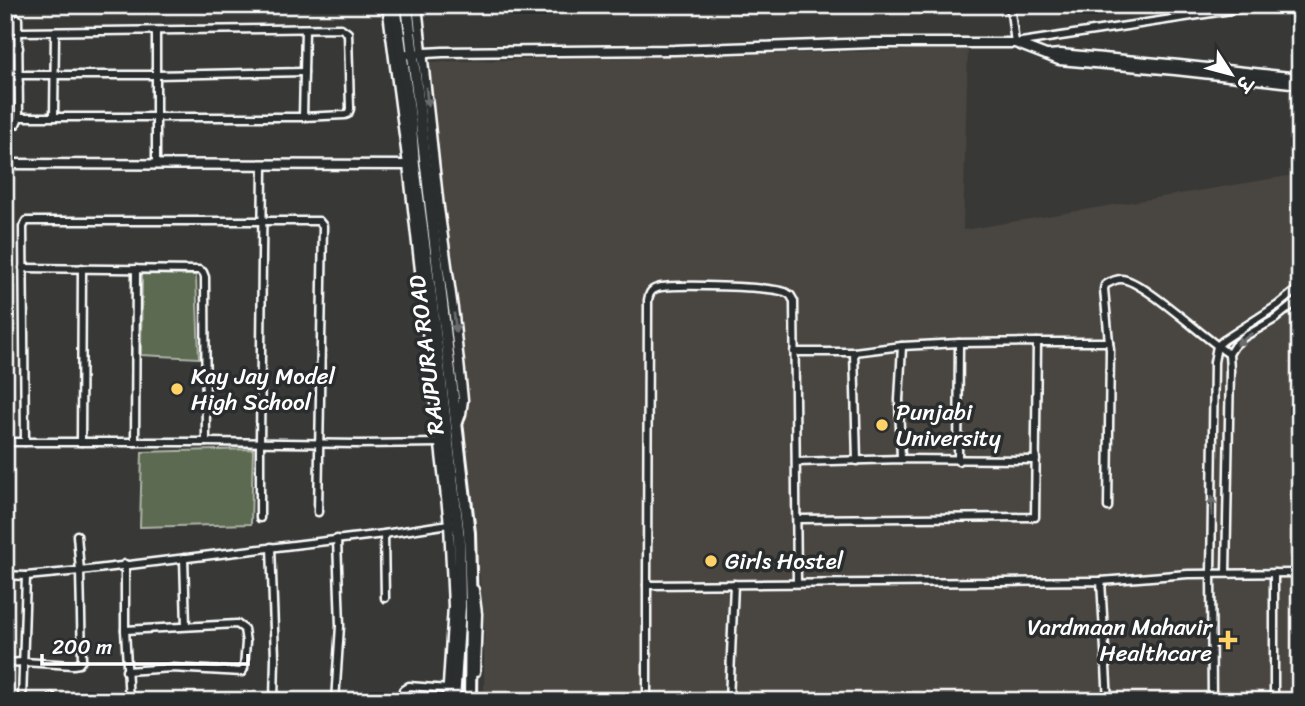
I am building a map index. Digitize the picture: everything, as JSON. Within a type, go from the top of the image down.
[{"type":"highway","points":[[395,5],[412,54]]},
{"type":"highway","name":"RAJPURA ROAD","points":[[407,5],[412,54],[411,125],[458,537],[454,701]]},
{"type":"highway","name":"RAJPURA ROAD","points":[[416,165],[456,428],[469,533],[472,701]]},
{"type":"street","points":[[387,5],[416,165],[452,557],[456,619],[447,701]]},
{"type":"street","points":[[417,5],[412,54],[463,400],[456,428]]},
{"type":"street","points":[[1010,5],[1015,43]]},
{"type":"street","points":[[412,54],[674,50],[874,43],[1015,43],[1264,5]]},
{"type":"street","points":[[5,125],[16,124],[19,117],[18,19]]},
{"type":"street","points":[[19,32],[338,28],[347,31],[350,109],[345,115],[303,117],[19,117]]},
{"type":"street","points":[[303,117],[305,29]]},
{"type":"street","points":[[54,117],[55,32]]},
{"type":"street","points":[[156,32],[156,165]]},
{"type":"street","points":[[1015,43],[1049,55],[1060,54],[1300,84]]},
{"type":"street","points":[[5,49],[19,48]]},
{"type":"street","points":[[1118,62],[1300,78]]},
{"type":"street","points":[[19,75],[304,72]]},
{"type":"street","points":[[5,84],[19,84]]},
{"type":"street","points":[[5,164],[416,165]]},
{"type":"street","points":[[260,518],[263,165]]},
{"type":"street","points":[[24,442],[23,228],[26,221],[317,221],[323,226],[318,512]]},
{"type":"street","points":[[23,268],[199,270],[204,274],[206,442]]},
{"type":"street","points":[[81,442],[82,268]]},
{"type":"street","points":[[135,442],[136,269]]},
{"type":"street","points":[[1108,507],[1110,349],[1106,332],[1105,285],[1123,279],[1143,289],[1229,354]]},
{"type":"street","points":[[647,701],[649,295],[657,288],[755,288],[785,292],[794,301],[797,583]]},
{"type":"street","points":[[1212,701],[1211,574],[1214,362],[1217,346],[1300,288]]},
{"type":"street","points":[[1226,573],[1229,354],[1244,337],[1275,319],[1300,299]]},
{"type":"street","points":[[797,519],[1035,517],[1037,342]]},
{"type":"street","points":[[794,352],[854,352],[959,343],[1108,342]]},
{"type":"street","points":[[958,461],[959,343]]},
{"type":"street","points":[[901,346],[901,459]]},
{"type":"street","points":[[854,352],[857,461]]},
{"type":"street","points":[[5,442],[440,443]]},
{"type":"street","points":[[796,461],[1036,460]]},
{"type":"street","points":[[5,575],[26,576],[80,571],[449,524]]},
{"type":"street","points":[[384,534],[385,598]]},
{"type":"street","points":[[5,663],[74,665],[81,662],[77,535]]},
{"type":"street","points":[[335,701],[340,626],[337,540]]},
{"type":"street","points":[[271,547],[274,701]]},
{"type":"street","points":[[184,558],[186,626]]},
{"type":"street","points":[[125,564],[128,701]]},
{"type":"street","points":[[647,585],[1101,581],[1188,573],[1300,573]]},
{"type":"street","points":[[1274,573],[1274,701]]},
{"type":"street","points":[[22,701],[26,576]]},
{"type":"street","points":[[1101,581],[1108,701]]},
{"type":"street","points":[[729,701],[734,584]]},
{"type":"street","points":[[125,630],[237,624],[244,629],[246,642],[244,668],[236,673],[185,668],[126,671]]},
{"type":"street","points":[[403,701],[403,690],[409,686],[448,689]]},
{"type":"shaded area","name":"Punjabi University","points":[[968,49],[963,230],[1300,174],[1300,701],[484,701],[484,619],[425,62]]},
{"type":"green space","points":[[142,274],[196,275],[199,358],[141,355]]},
{"type":"green space","points":[[253,449],[251,524],[140,527],[142,452]]},
{"type":"place","name":"Kay Jay Model High School","points":[[177,389]]},
{"type":"place","name":"Punjabi University","points":[[882,425]]},
{"type":"place","name":"Girls Hostel","points":[[711,561]]},
{"type":"place","name":"Vardmaan Mahavir Healthcare","points":[[1228,640]]}]
